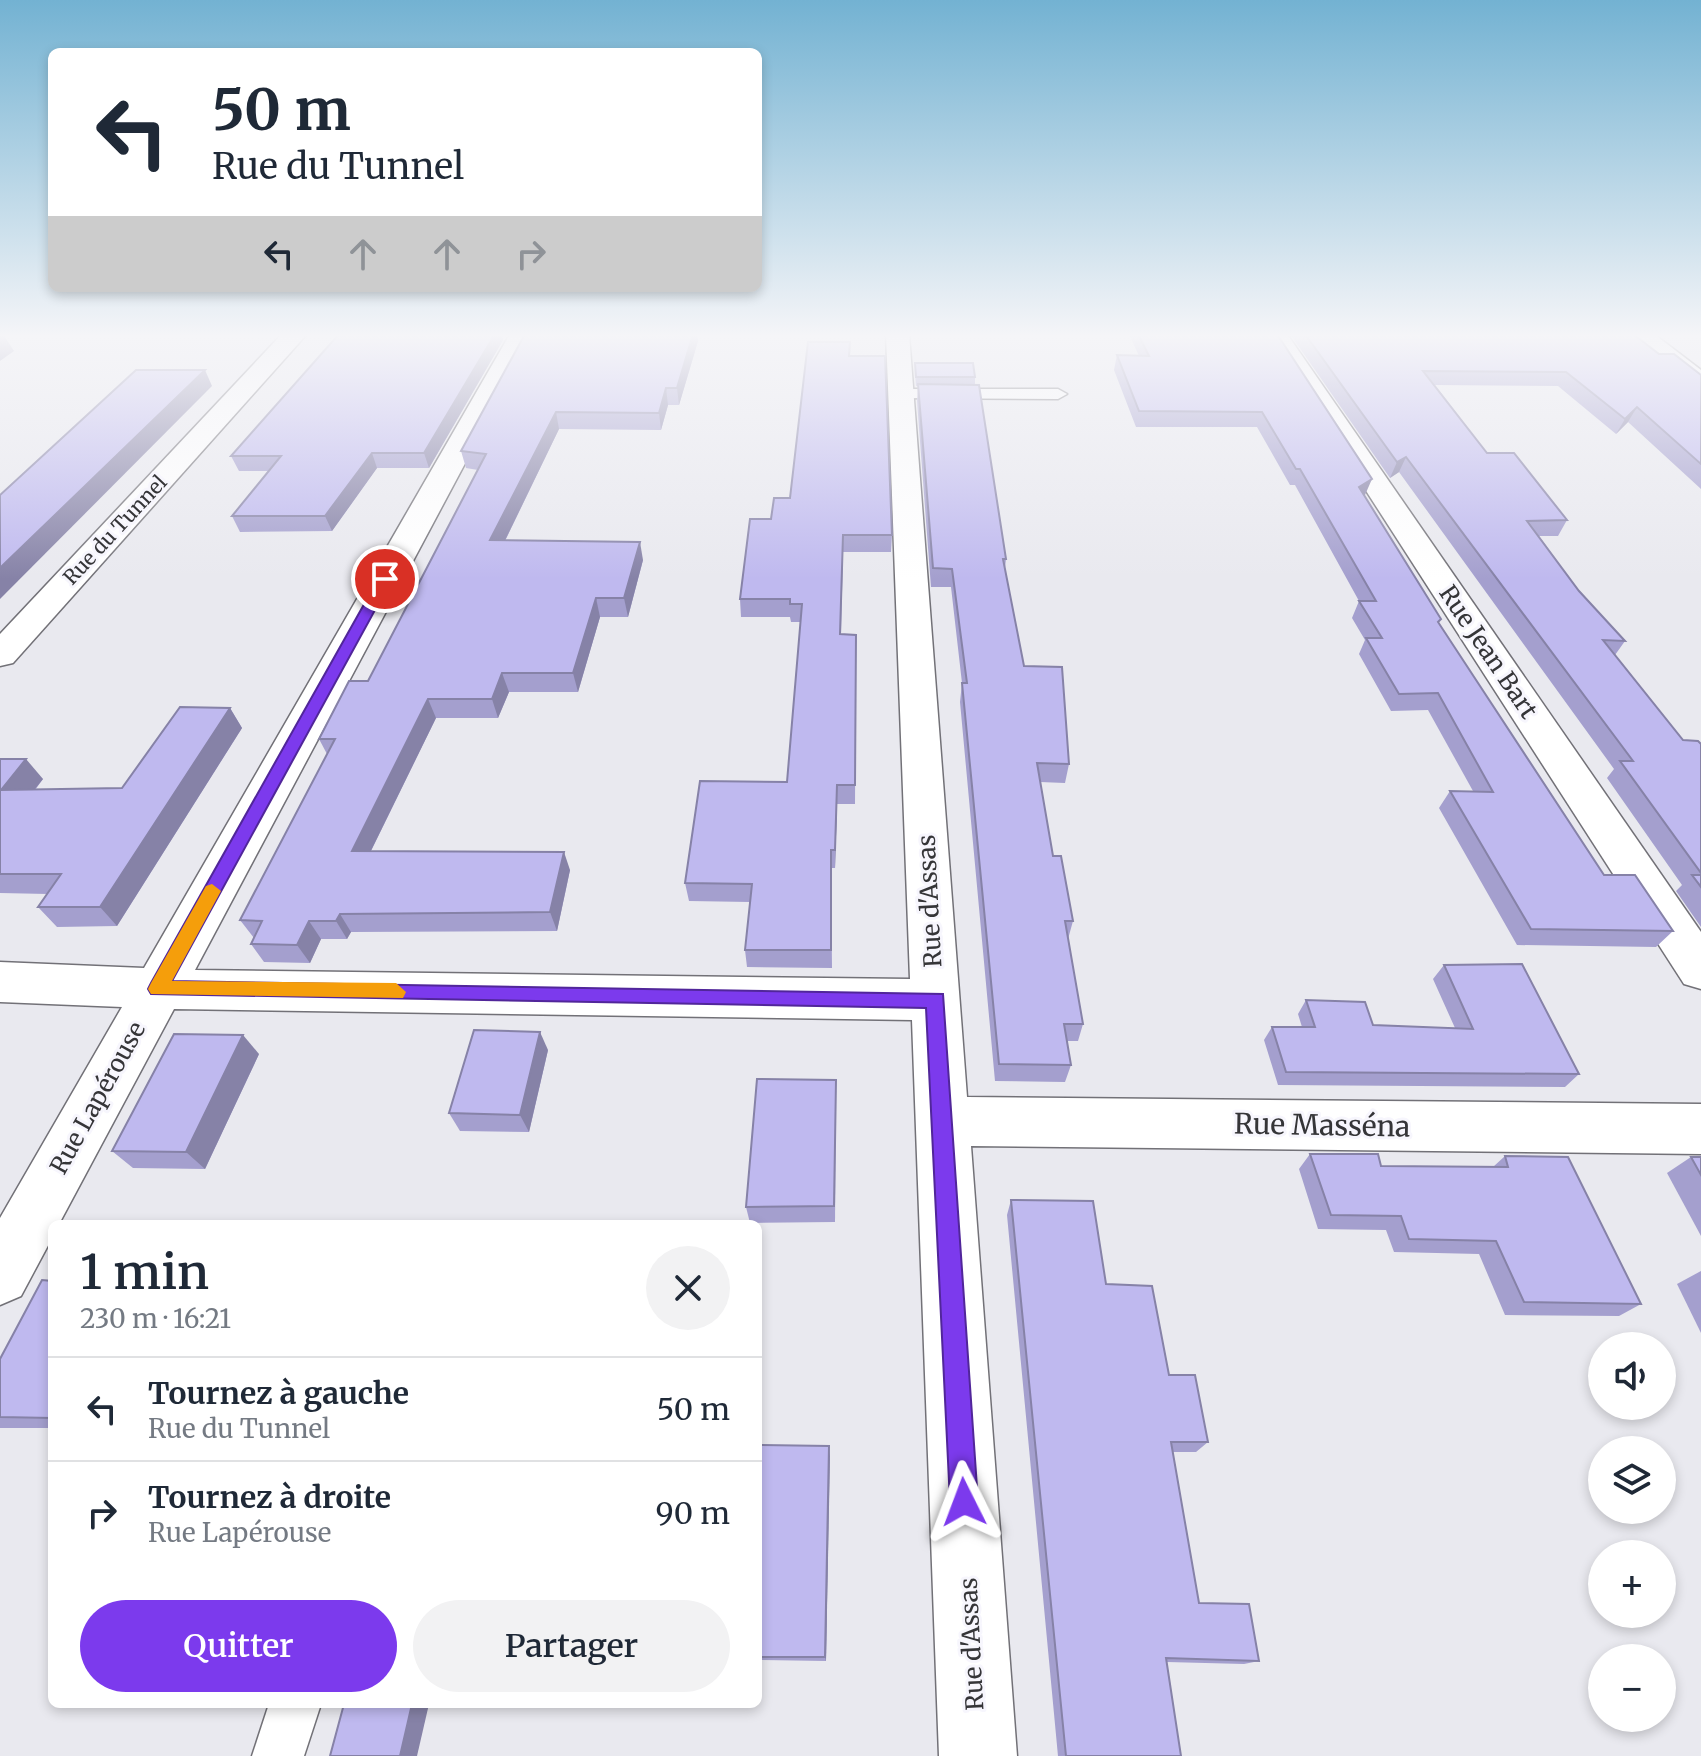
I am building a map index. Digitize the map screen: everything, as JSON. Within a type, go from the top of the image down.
[{"type":"street","name":"Rue du Tunnel","points":[[0,655],[220,416]]},
{"type":"street","name":"Rue Lapérouse","points":[[0,1275],[476,416]]},
{"type":"street","name":"Rue d'Assas","points":[[905,416],[978,1756]]},
{"type":"street","name":"Rue Jean Bart","points":[[1331,416],[1701,970]]},
{"type":"street","points":[[0,982],[158,989],[936,1000]]},
{"type":"street","name":"Rue Masséna","points":[[943,1121],[1701,1129]]},
{"type":"lane","points":[[278,1756],[294,1708]]},
{"type":"building","points":[[86,416],[157,416],[0,568],[0,495]]},
{"type":"building","points":[[266,416],[446,416],[424,453],[372,453],[325,516],[232,516],[281,456],[231,456]]},
{"type":"building","points":[[480,416],[554,416],[490,540],[640,542],[624,598],[596,598],[573,673],[502,673],[492,699],[428,699],[352,851],[564,852],[550,912],[340,914],[336,921],[309,921],[297,945],[251,944],[262,921],[240,920],[335,739],[319,739],[349,681],[368,681],[486,454],[461,451]]},
{"type":"building","points":[[799,416],[887,416],[892,535],[843,535],[840,634],[856,635],[855,785],[837,785],[835,850],[831,850],[831,950],[745,950],[752,884],[685,883],[700,781],[787,782],[802,604],[790,604],[790,599],[740,599],[750,519],[771,519],[774,498],[790,498]]},
{"type":"building","points":[[921,416],[984,416],[1006,559],[1003,559],[1024,666],[1062,667],[1069,764],[1037,763],[1053,856],[1061,856],[1073,921],[1065,921],[1083,1024],[1064,1024],[1071,1065],[999,1064],[962,683],[967,683],[952,569],[933,568]]},
{"type":"building","points":[[1264,416],[1331,416],[1372,479],[1359,487],[1441,619],[1438,622],[1604,875],[1635,875],[1673,931],[1531,929],[1450,791],[1493,792],[1438,693],[1399,694],[1366,638],[1382,638],[1359,601],[1376,601],[1300,469],[1296,469]]},
{"type":"building","points":[[1364,416],[1458,416],[1487,453],[1514,453],[1567,520],[1527,521],[1579,591],[1625,641],[1603,640],[1683,740],[1701,744],[1701,873],[1620,761],[1633,761],[1406,457],[1397,462]]},
{"type":"building","points":[[1647,416],[1701,416],[1701,464]]},
{"type":"building","points":[[180,707],[230,708],[100,907],[38,907],[61,874],[0,874],[0,759],[26,759],[1,790],[122,788]]},
{"type":"building","points":[[1692,875],[1701,875],[1701,887]]},
{"type":"building","points":[[1522,964],[1579,1074],[1286,1072],[1272,1027],[1315,1027],[1306,1000],[1365,1002],[1373,1025],[1473,1029],[1444,965]]},
{"type":"building","points":[[474,1030],[540,1032],[520,1115],[449,1113]]},
{"type":"building","points":[[174,1034],[243,1035],[186,1152],[112,1151]]},
{"type":"building","points":[[757,1079],[836,1080],[834,1206],[746,1207]]},
{"type":"building","points":[[1310,1154],[1378,1154],[1381,1166],[1508,1167],[1505,1156],[1568,1157],[1641,1304],[1524,1302],[1496,1241],[1409,1239],[1401,1216],[1331,1215]]},
{"type":"building","points":[[1691,1157],[1701,1157],[1701,1175]]},
{"type":"building","points":[[1011,1200],[1093,1201],[1106,1284],[1152,1286],[1169,1375],[1195,1375],[1208,1442],[1171,1442],[1199,1603],[1249,1604],[1259,1661],[1166,1658],[1181,1756],[1066,1756]]},
{"type":"building","points":[[42,1280],[48,1281],[48,1418],[0,1417],[0,1359]]},
{"type":"building","points":[[762,1445],[829,1446],[825,1657],[762,1657]]},
{"type":"building","points":[[343,1708],[411,1708],[400,1756],[330,1756]]},
{"type":"slow traffic","points":[[212,891],[158,989],[396,992]]},
{"type":"route","points":[[385,579],[158,989],[936,1000],[964,1502]]}]
